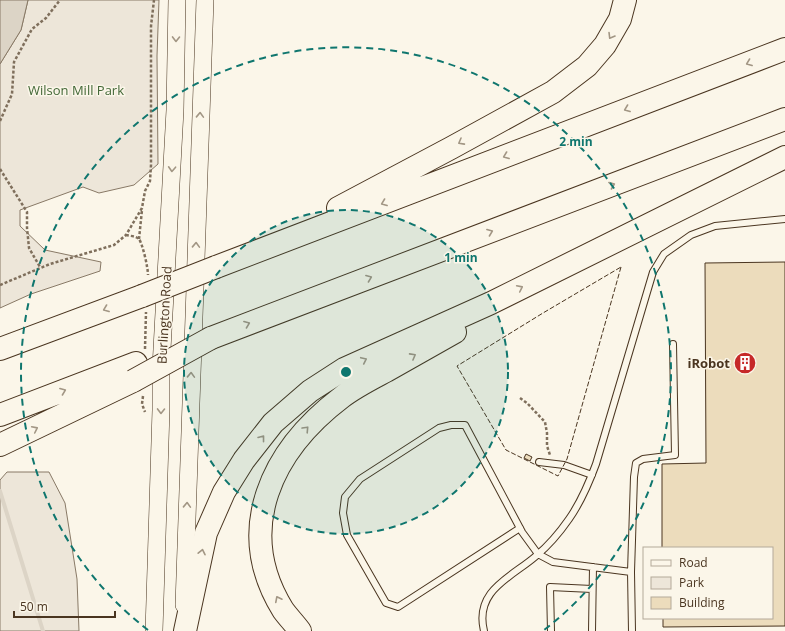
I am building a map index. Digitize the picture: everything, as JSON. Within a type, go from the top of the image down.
[{"type":"highway","points":[[251,254],[444,152],[553,92],[587,66],[605,45],[620,19],[625,0]]},
{"type":"highway","points":[[0,349],[145,295],[785,49]]},
{"type":"highway","points":[[0,415],[138,366],[785,119]]},
{"type":"highway","points":[[185,631],[206,533],[224,492],[244,460],[273,423],[310,391],[344,369],[491,303],[785,157]]},
{"type":"highway","points":[[300,631],[284,610],[271,586],[264,562],[260,537],[262,511],[268,489],[279,465],[294,443],[318,416],[343,397],[368,381],[464,327],[491,303]]},
{"type":"highway","points":[[0,446],[138,366]]},
{"type":"main road","name":"Burlington Road","points":[[154,631],[162,368],[174,124],[177,0]]},
{"type":"main road","points":[[185,631],[185,554],[204,0]]},
{"type":"lane","points":[[484,631],[483,615],[486,604],[497,584],[544,549],[569,519],[586,490],[592,475],[653,272],[664,254],[691,235],[715,226],[785,219]]},
{"type":"lane","points":[[632,631],[631,572],[634,477],[636,463],[643,459],[675,455],[673,344]]},
{"type":"lane","points":[[520,528],[398,607],[386,603],[347,535],[343,513],[345,497],[360,479],[438,428],[451,425],[465,425],[520,528],[538,554],[553,562],[631,572]]},
{"type":"lane","points":[[539,462],[564,465],[592,475]]},
{"type":"lane","points":[[592,631],[593,567]]},
{"type":"lane","points":[[551,631],[550,587],[592,589]]},
{"type":"path","points":[[0,121],[12,94],[14,62],[32,29],[46,18],[60,0]]},
{"type":"path","points":[[138,366],[148,266],[139,240],[142,208],[145,191],[150,181],[151,165],[151,34],[154,0]]},
{"type":"path","points":[[0,169],[27,212],[29,248],[40,267]]},
{"type":"path","points":[[0,285],[40,267],[114,245],[126,235],[142,208]]},
{"type":"path","points":[[126,235],[135,237],[139,240]]},
{"type":"path","points":[[520,398],[527,403],[545,422],[547,446],[551,463]]},
{"type":"green space","name":"Wilson Mill Park","points":[[28,0],[159,0],[157,56],[158,164],[134,185],[99,193],[83,187],[20,210],[20,226],[45,250],[101,262],[100,271],[31,294],[0,308],[0,64],[21,30]]},
{"type":"green space","points":[[7,472],[49,472],[65,503],[77,579],[79,631],[0,631],[0,480]]},
{"type":"shaded area","points":[[0,0],[28,0],[21,30],[0,64]]},
{"type":"building","name":"iRobot","points":[[785,262],[785,626],[663,627],[663,619],[773,619],[773,547],[662,547],[662,464],[706,463],[705,263]]},
{"type":"building","points":[[526,454],[532,457],[530,461],[524,458]]},
{"type":"waterway","points":[[0,491],[43,631]]},
{"type":"fence","points":[[621,267],[567,459],[558,476],[506,450],[457,366],[621,267]]},
{"type":"place","name":"iRobot","points":[[745,363]]}]
